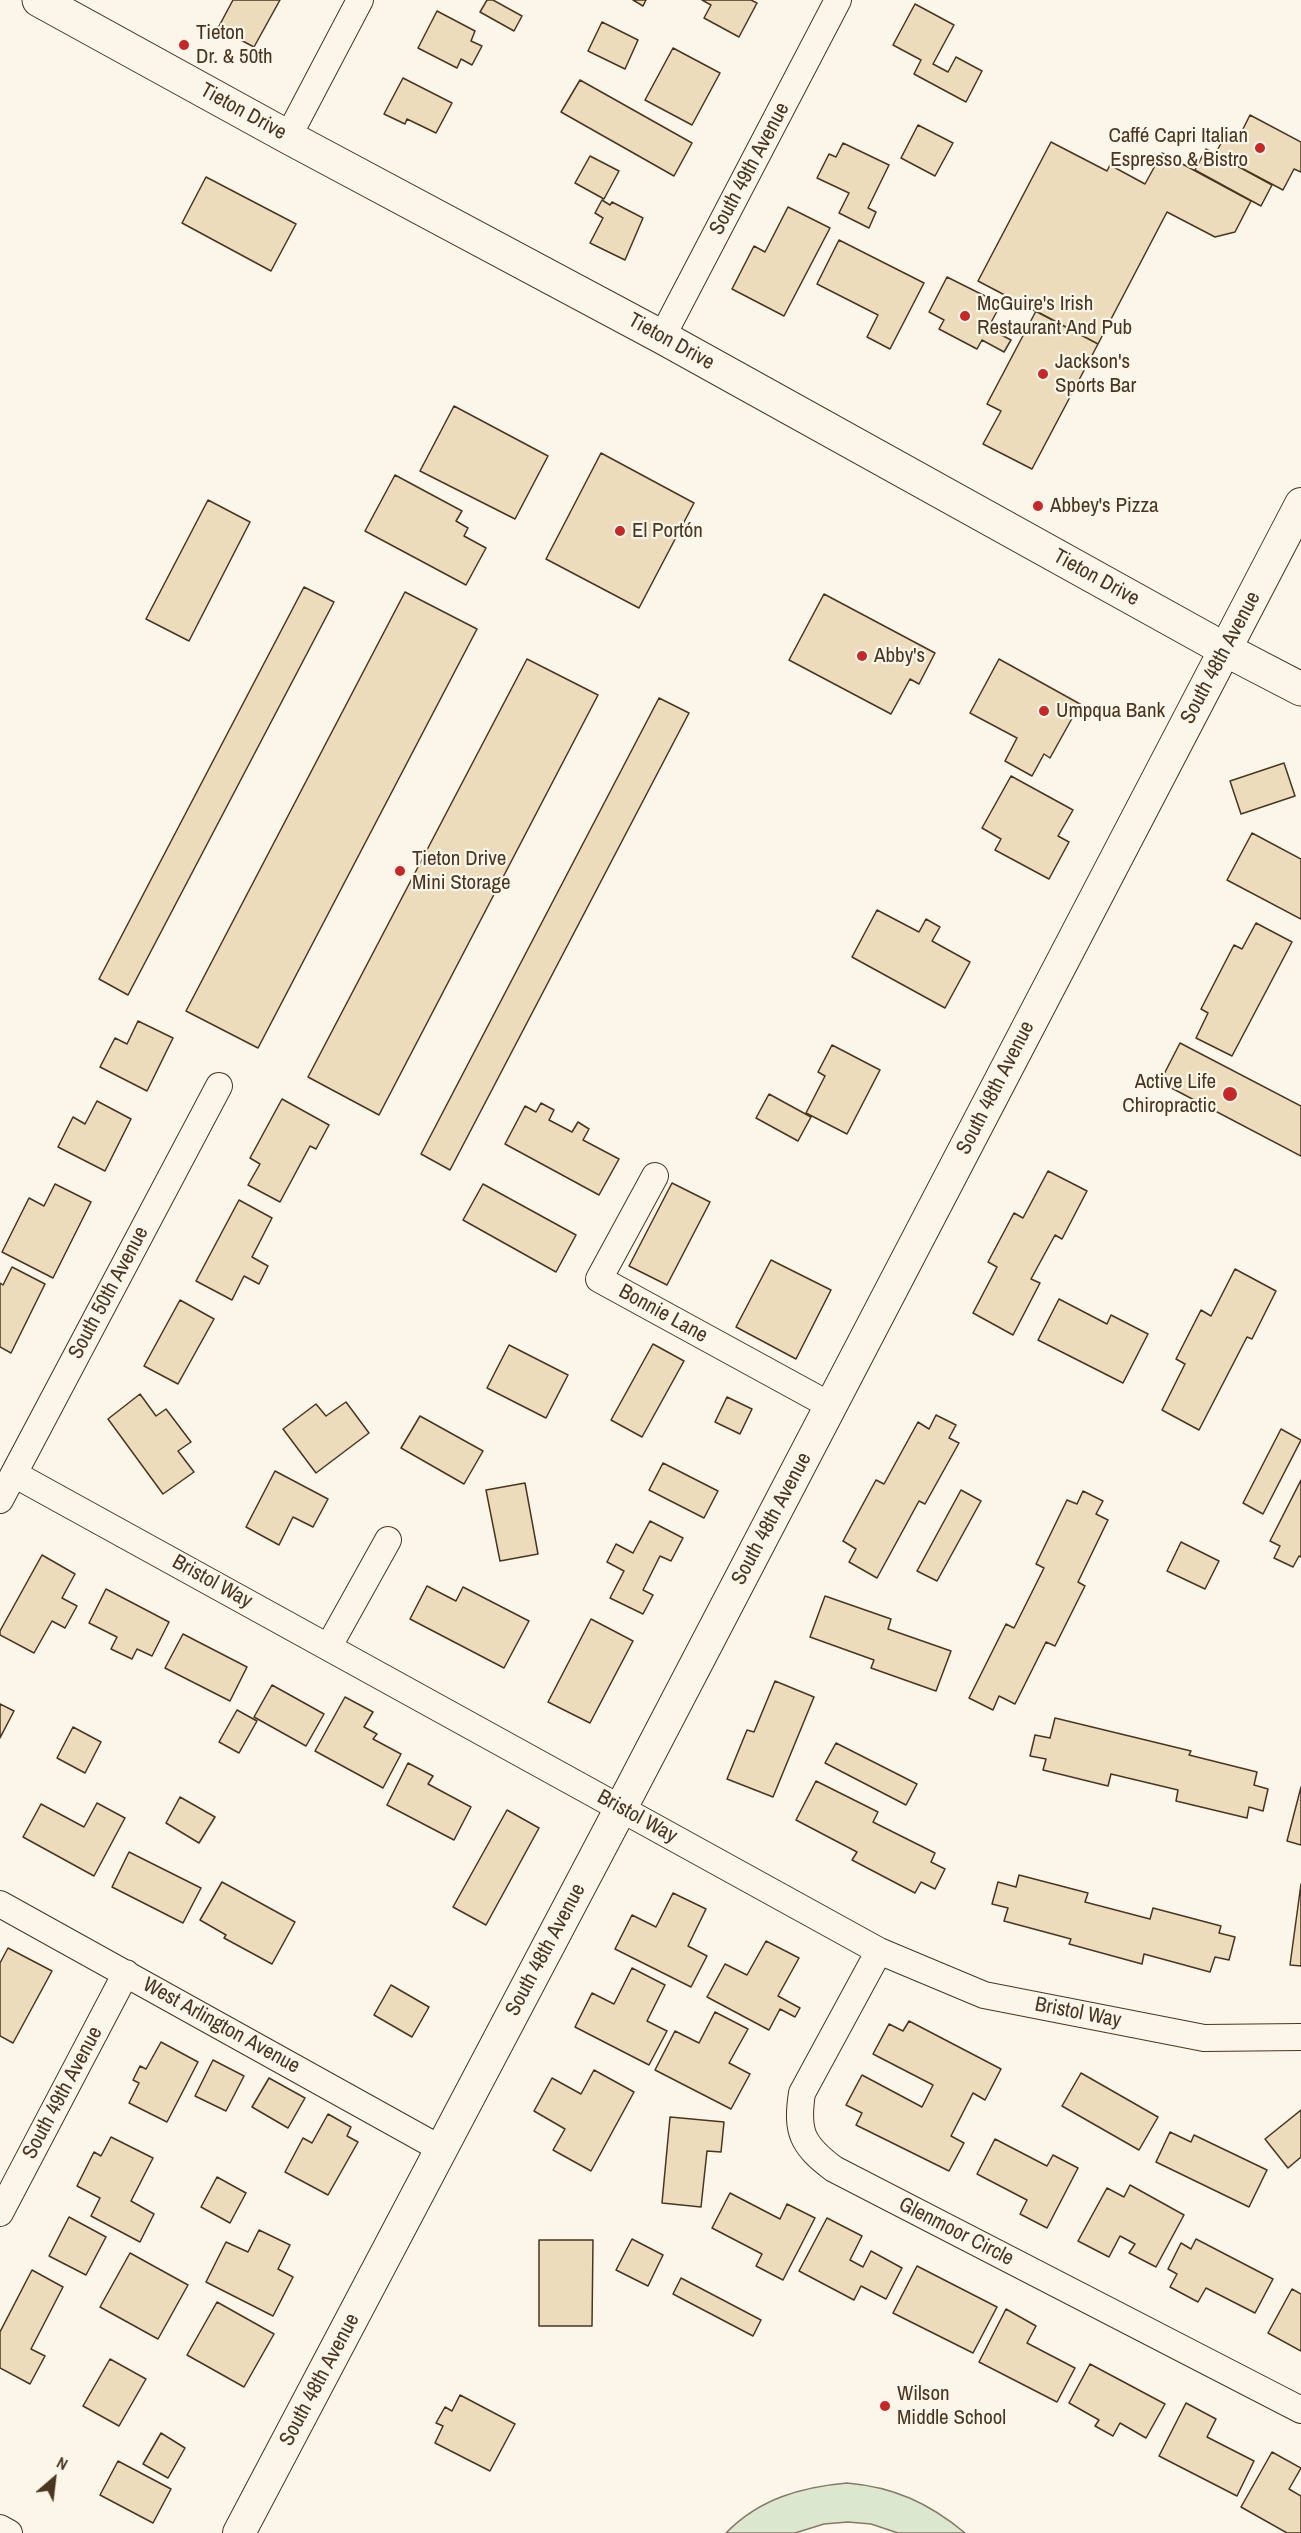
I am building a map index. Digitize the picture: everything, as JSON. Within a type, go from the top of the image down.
[{"type":"main road","name":"Tieton Drive","points":[[39,0],[288,137],[662,337],[1226,650],[1301,689]]},
{"type":"street","points":[[288,137],[360,0]]},
{"type":"street","name":"South 49th Avenue","points":[[662,337],[838,0]]},
{"type":"street","name":"South 48th Avenue","points":[[239,2533],[621,1808],[1301,504]]},
{"type":"street","name":"South 50th Avenue","points":[[0,1500],[219,1086]]},
{"type":"street","name":"Bonnie Lane","points":[[655,1176],[599,1279],[831,1406]]},
{"type":"street","name":"Bristol Way","points":[[14,1474],[879,1950],[984,1995],[1204,2038],[1301,2037]]},
{"type":"street","points":[[329,1646],[388,1540]]},
{"type":"street","name":"West Arlington Avenue","points":[[0,1904],[441,2148]]},
{"type":"street","name":"Glenmoor Circle","points":[[879,1950],[802,2093],[798,2117],[812,2152],[834,2169],[1301,2410]]},
{"type":"street","name":"South 49th Avenue","points":[[0,2213],[126,1974]]},
{"type":"street","points":[[0,2528],[9,2533]]},
{"type":"green space","points":[[847,2483],[880,2488],[910,2498],[938,2513],[965,2533],[898,2533],[871,2524],[848,2522],[824,2524],[795,2533],[726,2533],[752,2511],[767,2503],[813,2488]]},
{"type":"building","points":[[233,0],[280,0],[254,47],[218,28]]},
{"type":"building","points":[[487,0],[493,0],[522,16],[514,31],[480,12]]},
{"type":"building","points":[[633,0],[646,0],[643,6]]},
{"type":"building","points":[[702,0],[751,0],[757,3],[739,37],[704,18],[711,5]]},
{"type":"building","points":[[915,4],[954,25],[933,64],[948,72],[956,57],[982,71],[966,102],[914,74],[921,60],[893,45]]},
{"type":"building","points":[[437,11],[475,31],[471,41],[482,46],[472,65],[461,59],[457,68],[418,48]]},
{"type":"building","points":[[602,22],[638,40],[625,69],[588,51]]},
{"type":"building","points":[[673,48],[720,73],[692,125],[645,100]]},
{"type":"building","points":[[403,78],[452,103],[436,133],[407,119],[405,124],[384,114]]},
{"type":"building","points":[[580,80],[692,143],[674,176],[561,112]]},
{"type":"building","name":"Caffé Capri Italian Espresso & Bistro","points":[[1250,115],[1301,142],[1301,172],[1294,169],[1283,190],[1215,154],[1227,133],[1238,139]]},
{"type":"building","points":[[918,125],[953,143],[935,176],[901,158]]},
{"type":"building","points":[[1051,142],[1107,171],[1110,165],[1145,184],[1162,153],[1251,201],[1235,232],[1215,237],[1167,212],[1098,344],[978,281]]},
{"type":"building","points":[[843,143],[889,165],[868,208],[876,212],[869,228],[839,213],[849,193],[817,178],[829,154],[836,157]]},
{"type":"building","points":[[1206,149],[1272,185],[1261,206],[1195,170]]},
{"type":"building","points":[[590,156],[619,171],[604,199],[575,183]]},
{"type":"building","points":[[206,177],[296,224],[271,271],[182,223]]},
{"type":"building","points":[[602,200],[610,205],[612,202],[643,218],[625,260],[590,243],[603,218],[595,213]]},
{"type":"building","points":[[788,207],[830,228],[784,316],[732,289],[754,246],[765,252]]},
{"type":"building","points":[[839,240],[924,283],[890,349],[867,337],[878,315],[817,284]]},
{"type":"building","name":"McGuire's Irish Restaurant And Pub","points":[[947,277],[1001,304],[988,328],[1011,340],[1004,352],[982,340],[977,349],[939,329],[944,320],[929,312]]},
{"type":"building","name":"Jackson's Sports Bar","points":[[1036,311],[1098,344],[1032,469],[983,444],[1001,411],[987,404]]},
{"type":"building","points":[[454,406],[548,456],[515,519],[420,471]]},
{"type":"building","name":"El Portón","points":[[601,453],[694,503],[639,608],[546,559]]},
{"type":"building","points":[[395,475],[462,511],[456,521],[468,528],[464,536],[486,548],[466,585],[365,531]]},
{"type":"building","points":[[208,500],[250,522],[189,641],[146,619]]},
{"type":"building","points":[[304,587],[334,602],[128,995],[99,979]]},
{"type":"building","points":[[405,592],[477,629],[258,1048],[186,1011]]},
{"type":"building","name":"Abby's","points":[[824,594],[935,653],[919,684],[910,679],[891,714],[789,660]]},
{"type":"building","points":[[527,659],[598,695],[379,1115],[308,1077]]},
{"type":"building","points":[[999,659],[1080,704],[1050,758],[1044,754],[1032,776],[1005,761],[1017,738],[970,713]]},
{"type":"building","points":[[659,698],[689,713],[450,1170],[421,1154]]},
{"type":"building","points":[[1284,763],[1295,796],[1241,814],[1230,781]]},
{"type":"building","points":[[1011,776],[1073,810],[1058,836],[1069,842],[1049,879],[995,850],[1001,839],[982,828]]},
{"type":"building","points":[[1252,833],[1301,859],[1301,919],[1227,880]]},
{"type":"building","points":[[877,910],[919,932],[926,919],[940,927],[932,941],[970,962],[945,1008],[852,957]]},
{"type":"building","points":[[1256,923],[1292,942],[1232,1056],[1196,1038],[1208,1013],[1201,1009],[1234,945],[1242,949]]},
{"type":"building","points":[[138,1021],[173,1038],[147,1091],[100,1067],[115,1038],[127,1044]]},
{"type":"building","name":"Active Life Chiropractic","points":[[1180,1043],[1301,1106],[1301,1156],[1160,1082]]},
{"type":"building","points":[[832,1045],[880,1070],[847,1134],[806,1113],[825,1076],[818,1072]]},
{"type":"building","points":[[769,1094],[811,1117],[798,1141],[756,1118]]},
{"type":"building","points":[[282,1099],[329,1125],[316,1149],[310,1146],[280,1202],[248,1185],[260,1164],[250,1158]]},
{"type":"building","points":[[97,1101],[131,1119],[105,1171],[58,1147],[73,1117],[85,1124]]},
{"type":"building","points":[[541,1103],[554,1110],[549,1120],[572,1132],[578,1122],[589,1129],[583,1140],[619,1159],[599,1195],[505,1144],[525,1106],[536,1112]]},
{"type":"building","points":[[1048,1171],[1087,1191],[1062,1239],[1055,1235],[1031,1279],[1040,1283],[1013,1335],[973,1313],[997,1267],[988,1262],[1014,1213],[1023,1218]]},
{"type":"building","points":[[672,1183],[710,1202],[667,1285],[629,1266]]},
{"type":"building","points":[[55,1184],[91,1202],[53,1278],[2,1252],[29,1198],[44,1206]]},
{"type":"building","points":[[483,1184],[576,1235],[556,1272],[463,1220]]},
{"type":"building","points":[[239,1200],[272,1218],[252,1257],[268,1266],[259,1284],[244,1276],[232,1300],[196,1281]]},
{"type":"building","points":[[771,1260],[831,1290],[796,1359],[736,1327]]},
{"type":"building","points":[[12,1267],[45,1284],[11,1353],[0,1347],[0,1283],[3,1285]]},
{"type":"building","points":[[1235,1269],[1276,1291],[1252,1339],[1247,1337],[1199,1430],[1162,1410],[1185,1364],[1176,1359],[1201,1310],[1211,1316]]},
{"type":"building","points":[[1059,1299],[1107,1324],[1111,1315],[1148,1334],[1123,1383],[1038,1340]]},
{"type":"building","points":[[180,1300],[214,1319],[178,1384],[144,1366]]},
{"type":"building","points":[[653,1344],[684,1361],[642,1437],[611,1420]]},
{"type":"building","points":[[509,1345],[568,1375],[546,1418],[487,1388]]},
{"type":"building","points":[[140,1394],[156,1416],[166,1409],[191,1442],[178,1451],[194,1472],[163,1494],[108,1419]]},
{"type":"building","points":[[727,1397],[752,1409],[740,1434],[715,1422]]},
{"type":"building","points":[[346,1402],[369,1433],[316,1473],[283,1429],[316,1404],[326,1416]]},
{"type":"building","points":[[936,1415],[956,1425],[949,1438],[959,1443],[925,1504],[919,1501],[877,1578],[849,1562],[856,1549],[843,1541],[876,1480],[884,1484],[918,1422],[929,1429]]},
{"type":"building","points":[[420,1416],[483,1451],[464,1484],[401,1448]]},
{"type":"building","points":[[1281,1429],[1301,1440],[1263,1514],[1243,1503]]},
{"type":"building","points":[[663,1463],[718,1491],[704,1518],[649,1490]]},
{"type":"building","points":[[275,1471],[328,1499],[313,1527],[293,1517],[279,1545],[246,1527]]},
{"type":"building","points":[[1301,1480],[1301,1557],[1299,1556],[1293,1567],[1274,1558],[1280,1546],[1270,1541]]},
{"type":"building","points":[[525,1483],[538,1554],[500,1561],[486,1490]]},
{"type":"building","points":[[961,1490],[981,1501],[937,1581],[917,1571]]},
{"type":"building","points":[[1083,1491],[1103,1501],[1096,1514],[1108,1520],[1078,1582],[1085,1586],[1055,1646],[1046,1642],[1015,1704],[999,1696],[993,1710],[969,1698],[1006,1624],[1014,1628],[1044,1568],[1036,1564],[1067,1500],[1077,1504]]},
{"type":"building","points":[[650,1521],[683,1538],[671,1561],[660,1556],[643,1590],[653,1595],[643,1614],[610,1598],[624,1571],[607,1562],[616,1544],[633,1553]]},
{"type":"building","points":[[1181,1542],[1219,1561],[1205,1589],[1167,1571]]},
{"type":"building","points":[[42,1555],[75,1574],[62,1598],[77,1606],[65,1628],[52,1621],[34,1653],[0,1635],[0,1631]]},
{"type":"building","points":[[427,1586],[456,1601],[463,1587],[529,1621],[504,1668],[410,1619]]},
{"type":"building","points":[[106,1589],[169,1622],[152,1656],[137,1649],[132,1659],[111,1649],[117,1637],[89,1623]]},
{"type":"building","points":[[825,1596],[891,1619],[888,1629],[951,1651],[936,1691],[871,1668],[874,1660],[810,1637]]},
{"type":"building","points":[[591,1619],[633,1641],[590,1723],[548,1702]]},
{"type":"building","points":[[183,1634],[247,1667],[230,1701],[165,1668]]},
{"type":"building","points":[[775,1681],[814,1697],[773,1797],[727,1779],[747,1730],[754,1732]]},
{"type":"building","points":[[272,1685],[324,1714],[306,1746],[254,1717]]},
{"type":"building","points":[[345,1697],[373,1712],[364,1727],[377,1734],[373,1739],[401,1754],[383,1788],[315,1751]]},
{"type":"building","points":[[0,1704],[14,1711],[0,1738]]},
{"type":"building","points":[[237,1710],[257,1721],[239,1753],[219,1742]]},
{"type":"building","points":[[1055,1718],[1191,1751],[1189,1755],[1257,1772],[1254,1785],[1268,1789],[1263,1811],[1249,1807],[1247,1818],[1176,1801],[1178,1790],[1111,1774],[1108,1786],[1043,1770],[1046,1759],[1030,1756],[1035,1735],[1050,1738]]},
{"type":"building","points":[[73,1727],[101,1742],[85,1773],[57,1758]]},
{"type":"building","points":[[836,1743],[917,1784],[906,1805],[825,1763]]},
{"type":"building","points":[[408,1763],[433,1776],[428,1784],[471,1807],[454,1840],[387,1805]]},
{"type":"building","points":[[816,1781],[878,1812],[873,1822],[935,1853],[931,1862],[945,1869],[935,1889],[921,1882],[915,1893],[852,1860],[857,1852],[796,1820]]},
{"type":"building","points":[[1301,1787],[1301,1845],[1287,1841]]},
{"type":"building","points":[[180,1797],[215,1817],[199,1843],[166,1823]]},
{"type":"building","points":[[97,1803],[125,1818],[94,1876],[23,1837],[41,1804],[84,1827]]},
{"type":"building","points":[[507,1810],[539,1828],[486,1925],[453,1907]]},
{"type":"building","points":[[129,1852],[201,1888],[183,1923],[112,1887]]},
{"type":"building","points":[[1019,1875],[1088,1893],[1085,1902],[1150,1919],[1153,1908],[1221,1926],[1219,1933],[1235,1937],[1229,1960],[1215,1957],[1210,1972],[1144,1954],[1142,1964],[1069,1944],[1071,1939],[1004,1921],[1008,1908],[992,1904],[998,1882],[1016,1887]]},
{"type":"building","points":[[222,1882],[295,1922],[272,1964],[224,1938],[226,1935],[200,1920]]},
{"type":"building","points":[[1301,1884],[1301,1966],[1290,1965]]},
{"type":"building","points":[[673,1893],[706,1909],[688,1946],[707,1956],[691,1987],[615,1949],[632,1915],[656,1927]]},
{"type":"building","points":[[766,1941],[799,1958],[778,1996],[800,2008],[795,2017],[780,2009],[769,2030],[707,1997],[725,1964],[747,1975]]},
{"type":"building","points":[[8,1948],[52,1971],[13,2043],[0,2036],[0,1963]]},
{"type":"building","points":[[632,1968],[665,1985],[647,2021],[667,2031],[649,2065],[575,2027],[592,1993],[614,2004]]},
{"type":"building","points":[[391,1985],[429,2007],[412,2037],[374,2015]]},
{"type":"building","points":[[715,2012],[748,2029],[729,2063],[750,2074],[731,2109],[655,2070],[675,2031],[699,2043]]},
{"type":"building","points":[[909,2021],[1001,2069],[985,2100],[973,2093],[951,2136],[964,2143],[949,2171],[856,2125],[862,2113],[846,2105],[862,2075],[922,2107],[933,2085],[873,2054],[889,2024],[903,2031]]},
{"type":"building","points":[[161,2042],[198,2062],[167,2122],[129,2103],[139,2083],[133,2080],[140,2066],[146,2069]]},
{"type":"building","points":[[213,2060],[244,2076],[226,2111],[195,2096]]},
{"type":"building","points":[[594,2070],[634,2092],[591,2171],[553,2150],[565,2129],[534,2111],[552,2078],[581,2094]]},
{"type":"building","points":[[1081,2073],[1158,2117],[1139,2150],[1062,2106]]},
{"type":"building","points":[[269,2078],[305,2098],[288,2128],[252,2107]]},
{"type":"building","points":[[1301,2110],[1301,2157],[1288,2168],[1265,2139]]},
{"type":"building","points":[[328,2114],[351,2127],[347,2136],[358,2142],[328,2195],[285,2172],[303,2138],[312,2143]]},
{"type":"building","points":[[670,2117],[724,2122],[721,2152],[707,2151],[701,2207],[662,2203]]},
{"type":"building","points":[[1170,2132],[1191,2142],[1194,2135],[1267,2170],[1249,2207],[1156,2162]]},
{"type":"building","points":[[111,2137],[153,2158],[131,2201],[154,2214],[140,2242],[91,2216],[100,2198],[77,2186],[94,2152],[101,2156]]},
{"type":"building","points":[[995,2139],[1047,2166],[1053,2155],[1078,2168],[1047,2228],[1020,2214],[1027,2200],[977,2174]]},
{"type":"building","points":[[217,2177],[246,2193],[230,2223],[201,2207]]},
{"type":"building","points":[[1130,2185],[1184,2215],[1156,2267],[1129,2253],[1135,2244],[1120,2236],[1109,2257],[1078,2241],[1107,2188],[1124,2197]]},
{"type":"building","points":[[730,2193],[780,2219],[787,2204],[815,2218],[783,2280],[756,2266],[762,2254],[712,2228]]},
{"type":"building","points":[[69,2217],[106,2237],[86,2275],[49,2256]]},
{"type":"building","points":[[827,2218],[862,2236],[850,2260],[863,2267],[871,2251],[902,2268],[886,2299],[861,2286],[854,2300],[799,2271]]},
{"type":"building","points":[[259,2230],[290,2245],[278,2269],[293,2277],[273,2316],[206,2282],[226,2242],[248,2252]]},
{"type":"building","points":[[632,2239],[663,2255],[648,2286],[616,2270]]},
{"type":"building","points":[[1196,2239],[1273,2279],[1255,2313],[1206,2288],[1198,2302],[1170,2287],[1177,2274],[1168,2269],[1181,2243],[1191,2249]]},
{"type":"building","points":[[539,2240],[593,2240],[592,2326],[539,2326]]},
{"type":"building","points":[[130,2253],[188,2285],[158,2339],[100,2307]]},
{"type":"building","points":[[917,2266],[997,2307],[973,2353],[893,2313]]},
{"type":"building","points":[[32,2270],[63,2287],[31,2349],[45,2356],[30,2384],[0,2368],[0,2332]]},
{"type":"building","points":[[681,2278],[761,2320],[753,2336],[673,2294]]},
{"type":"building","points":[[1292,2289],[1301,2294],[1301,2351],[1268,2333]]},
{"type":"building","points":[[217,2302],[274,2334],[244,2387],[187,2355]]},
{"type":"building","points":[[1006,2309],[1036,2326],[1027,2343],[1075,2368],[1057,2402],[979,2362]]},
{"type":"building","points":[[110,2359],[146,2379],[119,2426],[83,2406]]},
{"type":"building","points":[[1090,2364],[1165,2404],[1146,2438],[1120,2423],[1113,2436],[1095,2426],[1099,2420],[1069,2403]]},
{"type":"building","points":[[460,2395],[515,2424],[490,2471],[435,2443],[443,2426],[436,2423],[445,2407],[452,2411]]},
{"type":"building","points":[[1186,2403],[1216,2419],[1207,2437],[1254,2461],[1237,2496],[1159,2456]]},
{"type":"building","points":[[161,2433],[185,2448],[168,2478],[143,2464]]},
{"type":"building","points":[[1272,2452],[1301,2468],[1289,2489],[1301,2496],[1301,2533],[1287,2533],[1241,2507]]},
{"type":"building","points":[[118,2461],[171,2489],[153,2523],[100,2495]]},
{"type":"place","name":"Tieton Dr. & 50th","points":[[184,45]]},
{"type":"place","name":"Caffé Capri Italian Espresso & Bistro","points":[[1260,148]]},
{"type":"place","name":"McGuire's Irish Restaurant And Pub","points":[[965,316]]},
{"type":"place","name":"Jackson's Sports Bar","points":[[1043,374]]},
{"type":"place","name":"Abbey's Pizza","points":[[1038,506]]},
{"type":"place","name":"El Portón","points":[[620,531]]},
{"type":"place","name":"Abby's","points":[[862,656]]},
{"type":"place","name":"Umpqua Bank","points":[[1044,711]]},
{"type":"place","name":"Tieton Drive Mini Storage","points":[[400,871]]},
{"type":"place","name":"Active Life Chiropractic","points":[[1230,1094]]},
{"type":"place","name":"Wilson Middle School","points":[[885,2406]]}]
